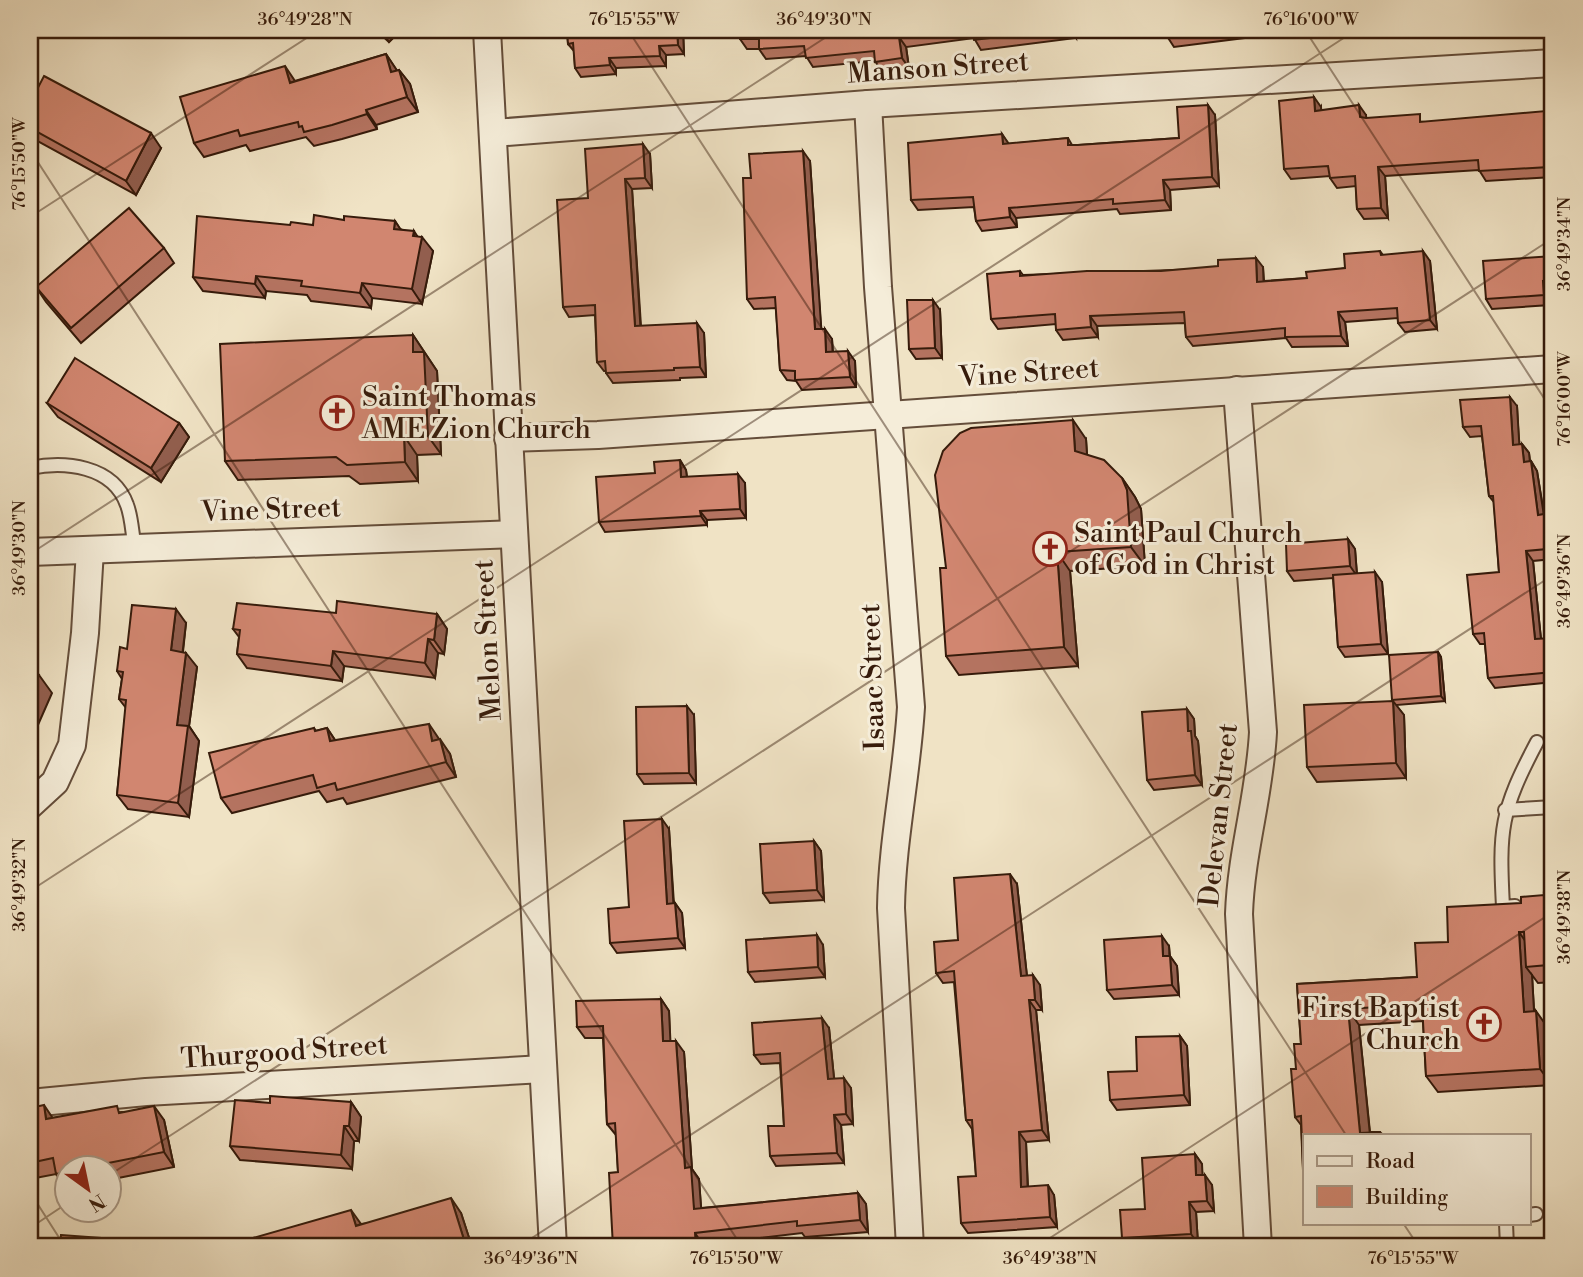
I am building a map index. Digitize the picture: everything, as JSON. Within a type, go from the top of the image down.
[{"type":"street","name":"Melon Street","points":[[487,30],[553,1247]]},
{"type":"street","name":"Manson Street","points":[[494,133],[868,104],[1553,63]]},
{"type":"street","name":"Isaac Street","points":[[868,104],[911,707],[908,767],[891,860],[891,908],[910,1247]]},
{"type":"street","name":"Vine Street","points":[[508,438],[598,435],[1553,369]]},
{"type":"street","name":"Delevan Street","points":[[1237,390],[1264,732],[1261,777],[1241,867],[1239,914],[1258,1247]]},
{"type":"street","name":"Vine Street","points":[[30,552],[258,541],[514,534]]},
{"type":"street","points":[[30,805],[55,782],[72,745],[85,633],[90,550]]},
{"type":"street","name":"Thurgood Street","points":[[30,1103],[146,1092],[543,1069]]},
{"type":"lane","points":[[30,468],[52,463],[71,464],[99,474],[116,486],[127,504],[135,548]]},
{"type":"lane","points":[[1528,905],[1503,908],[1499,843],[1505,810],[1537,742]]},
{"type":"lane","points":[[1505,810],[1553,807]]},
{"type":"lane","points":[[1506,1224],[1507,1247]]},
{"type":"building","points":[[567,30],[677,30],[678,45],[659,46],[660,56],[609,58],[610,65],[575,68],[573,43],[568,44]]},
{"type":"building","points":[[740,30],[956,30],[899,37],[902,58],[875,62],[874,51],[806,58],[804,46],[759,49],[759,39],[740,39]]},
{"type":"building","points":[[972,30],[1056,30],[974,40]]},
{"type":"building","points":[[1167,30],[1224,30],[1168,37]]},
{"type":"building","points":[[386,54],[391,72],[399,70],[407,97],[366,110],[367,114],[304,132],[298,122],[240,136],[238,130],[194,143],[180,97],[285,66],[290,83]]},
{"type":"building","points":[[44,76],[151,133],[126,181],[30,128],[30,103]]},
{"type":"building","points":[[1314,97],[1315,111],[1359,105],[1360,117],[1420,114],[1420,122],[1546,111],[1549,167],[1479,171],[1478,160],[1378,167],[1381,208],[1357,209],[1355,176],[1330,178],[1328,166],[1284,169],[1279,101]]},
{"type":"building","points":[[1208,105],[1212,177],[1163,180],[1165,200],[1113,204],[1113,199],[1009,208],[1010,217],[976,221],[973,197],[911,200],[908,143],[1002,134],[1003,144],[1068,138],[1068,145],[1179,138],[1177,107]]},
{"type":"building","points":[[643,144],[645,178],[625,179],[635,326],[697,323],[700,367],[606,373],[605,361],[597,362],[595,305],[563,307],[557,200],[588,198],[585,149]]},
{"type":"building","points":[[803,151],[815,329],[825,329],[826,352],[848,351],[850,377],[795,380],[795,371],[780,370],[775,297],[747,299],[743,178],[751,178],[749,154]]},
{"type":"building","points":[[129,208],[164,248],[71,328],[36,287]]},
{"type":"building","points":[[314,215],[344,220],[344,216],[395,221],[394,229],[414,231],[413,236],[422,237],[412,289],[362,283],[360,293],[301,286],[302,281],[256,276],[255,284],[193,277],[197,216],[313,225]]},
{"type":"building","points":[[1380,251],[1381,255],[1423,251],[1430,320],[1398,323],[1397,308],[1338,312],[1341,336],[1285,337],[1285,328],[1186,337],[1184,312],[1090,316],[1091,327],[1056,330],[1055,314],[991,319],[987,274],[1020,271],[1020,276],[1087,271],[1161,271],[1218,266],[1218,260],[1256,258],[1257,282],[1307,278],[1306,272],[1345,268],[1344,254]]},
{"type":"building","points":[[1553,256],[1553,280],[1543,281],[1544,295],[1486,299],[1483,261]]},
{"type":"building","points":[[907,300],[933,300],[935,348],[909,349]]},
{"type":"building","name":"Saint Thomas AME Zion Church","points":[[413,335],[413,352],[424,352],[428,436],[404,436],[405,462],[347,465],[336,457],[225,461],[220,344]]},
{"type":"building","points":[[75,358],[179,423],[151,468],[47,403]]},
{"type":"building","points":[[1510,397],[1513,445],[1522,444],[1524,462],[1531,461],[1538,515],[1544,514],[1547,549],[1526,551],[1535,639],[1553,638],[1553,672],[1488,678],[1484,633],[1473,634],[1467,575],[1499,572],[1493,496],[1489,496],[1481,426],[1463,427],[1460,400]]},
{"type":"building","name":"Saint Paul Church of God in Christ","points":[[1073,420],[1075,451],[1104,460],[1122,478],[1127,490],[1131,547],[1057,552],[1064,647],[946,656],[940,568],[946,568],[935,475],[943,451],[960,433],[971,428]]},
{"type":"building","points":[[680,460],[681,477],[738,474],[740,509],[700,511],[701,516],[599,522],[596,477],[655,473],[654,462]]},
{"type":"building","points":[[1348,539],[1350,566],[1287,571],[1286,544]]},
{"type":"building","points":[[1375,572],[1381,644],[1338,647],[1333,575]]},
{"type":"building","points":[[337,601],[437,614],[434,640],[428,639],[425,663],[333,651],[331,666],[237,654],[240,630],[233,629],[237,603],[336,613]]},
{"type":"building","points":[[132,605],[176,609],[171,650],[186,653],[177,725],[188,726],[178,803],[117,795],[126,700],[119,699],[123,672],[117,671],[120,647],[127,649]]},
{"type":"building","points":[[1438,652],[1441,696],[1392,700],[1389,655]]},
{"type":"building","points":[[30,670],[39,675],[30,695]]},
{"type":"building","points":[[1393,701],[1396,763],[1307,767],[1304,705]]},
{"type":"building","points":[[687,706],[689,773],[637,774],[636,707]]},
{"type":"building","points":[[1187,709],[1195,775],[1147,780],[1142,712]]},
{"type":"building","points":[[429,724],[432,741],[440,739],[446,762],[337,790],[335,783],[317,788],[313,775],[221,798],[209,753],[314,728],[315,731],[327,728],[330,741]]},
{"type":"building","points":[[662,819],[667,904],[675,903],[678,938],[610,943],[608,909],[629,907],[624,821]]},
{"type":"building","points":[[814,841],[817,890],[763,893],[760,844]]},
{"type":"building","points":[[1010,874],[1021,976],[1033,975],[1035,1000],[1029,1000],[1042,1130],[1019,1132],[1021,1187],[1048,1185],[1050,1217],[961,1223],[958,1177],[976,1176],[972,1120],[966,1120],[954,971],[936,973],[934,942],[958,940],[954,878]]},
{"type":"building","points":[[1544,895],[1548,965],[1526,967],[1524,932],[1519,932],[1524,1012],[1536,1011],[1540,1069],[1426,1076],[1422,1004],[1348,1009],[1360,1133],[1380,1134],[1303,1134],[1303,1167],[1301,1116],[1295,1117],[1291,1069],[1296,1069],[1294,1044],[1301,1044],[1297,984],[1417,977],[1415,943],[1448,942],[1447,907],[1521,903],[1521,897]]},
{"type":"building","points":[[817,935],[818,967],[748,972],[746,940]]},
{"type":"building","points":[[1162,936],[1163,956],[1170,956],[1172,985],[1107,990],[1104,940]]},
{"type":"building","points":[[661,999],[663,1041],[676,1041],[685,1168],[691,1167],[694,1209],[858,1193],[860,1220],[797,1226],[797,1221],[695,1233],[696,1247],[613,1247],[609,1173],[618,1172],[615,1123],[607,1124],[603,1026],[577,1027],[576,1001]]},
{"type":"building","points":[[822,1018],[828,1079],[844,1078],[846,1114],[834,1115],[837,1153],[770,1156],[768,1126],[784,1126],[780,1053],[754,1055],[752,1023]]},
{"type":"building","points":[[1180,1036],[1184,1095],[1110,1100],[1108,1072],[1137,1071],[1136,1037]]},
{"type":"building","points":[[270,1096],[351,1102],[349,1126],[344,1126],[341,1155],[230,1146],[235,1100],[270,1103]]},
{"type":"building","points":[[44,1105],[46,1119],[117,1106],[119,1113],[154,1106],[164,1152],[122,1160],[122,1154],[52,1154],[52,1158],[30,1163],[30,1108]]},
{"type":"building","points":[[1195,1154],[1196,1175],[1205,1175],[1207,1201],[1189,1202],[1191,1234],[1122,1238],[1120,1210],[1145,1209],[1142,1158]]},
{"type":"building","points":[[451,1198],[465,1243],[449,1247],[248,1247],[246,1240],[351,1210],[356,1226]]},
{"type":"building","points":[[61,1235],[169,1243],[169,1247],[60,1247]]},
{"type":"place","name":"Saint Thomas AME Zion Church","points":[[337,413]]},
{"type":"place","name":"Saint Paul Church of God in Christ","points":[[1050,549]]},
{"type":"place","name":"First Baptist Church","points":[[1484,1024]]}]
